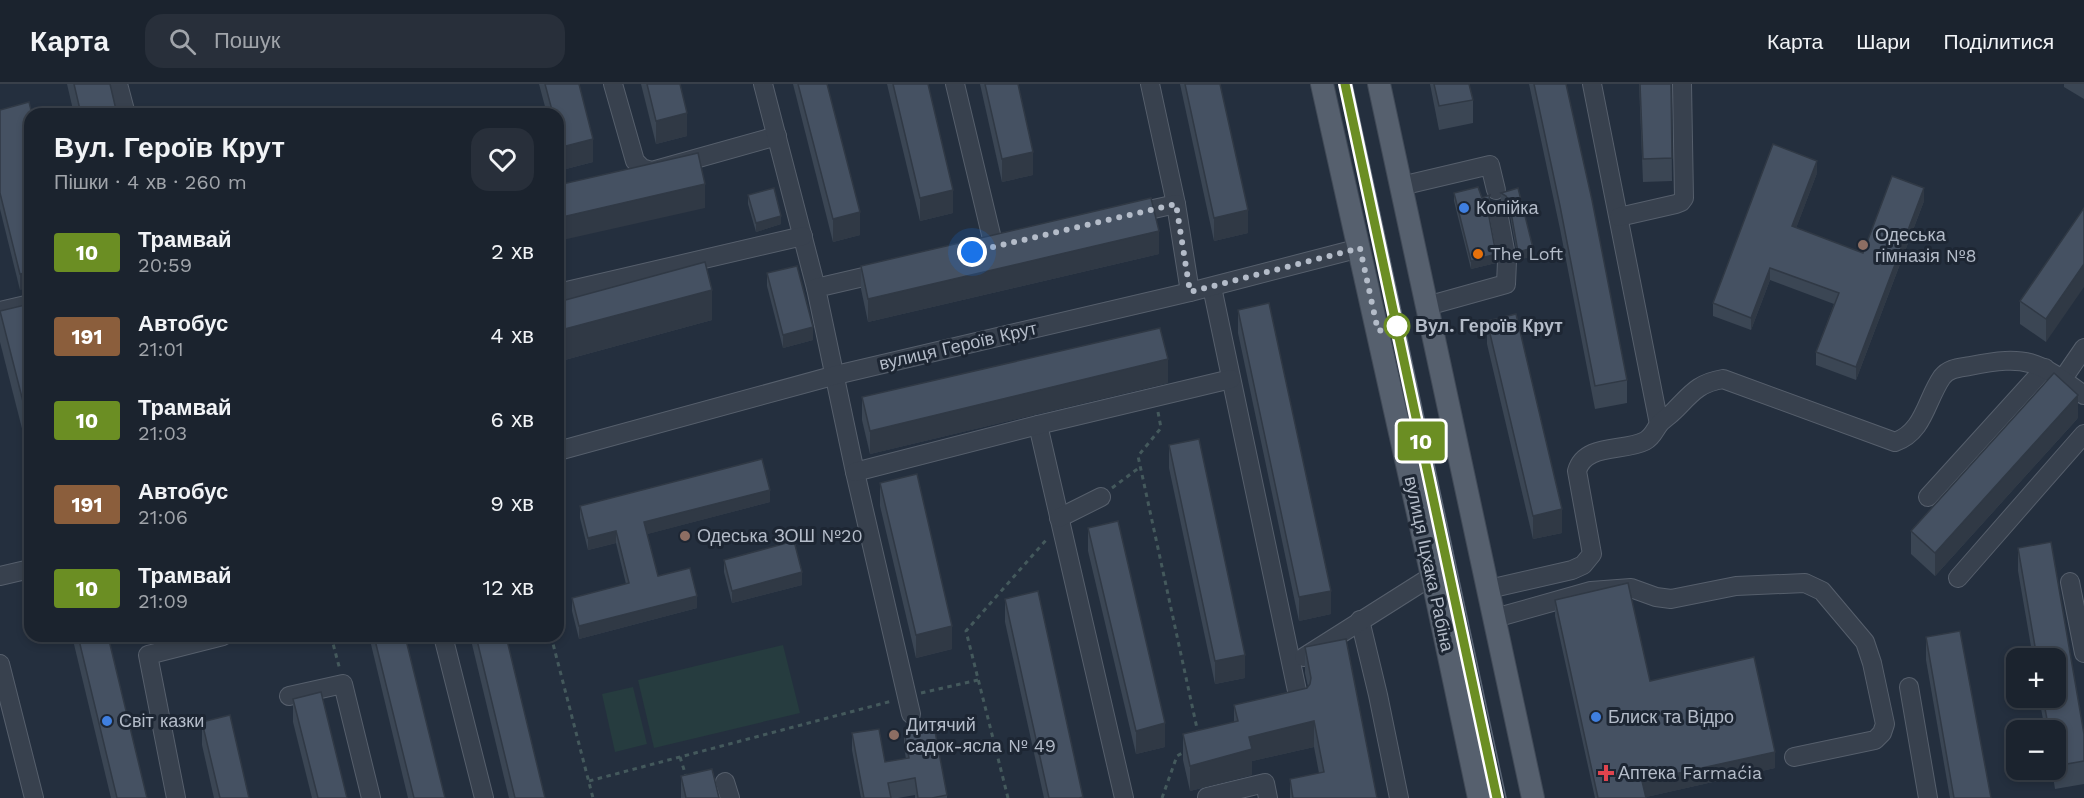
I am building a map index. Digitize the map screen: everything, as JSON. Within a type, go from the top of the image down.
[{"type":"main road","name":"вулиця Іцхака Рабіна","points":[[1322,84],[1360,248],[1479,798]]},
{"type":"main road","points":[[1379,84],[1533,798]]},
{"type":"street","points":[[118,84],[124,108]]},
{"type":"street","points":[[613,84],[635,161],[642,168],[652,171],[777,136]]},
{"type":"street","points":[[763,84],[816,288],[855,472],[909,706]]},
{"type":"street","points":[[955,84],[1000,245],[972,252]]},
{"type":"street","points":[[1150,84],[1176,204],[1190,292]]},
{"type":"street","points":[[1592,84],[1659,424]]},
{"type":"street","points":[[1619,216],[1676,204],[1684,198],[1682,84]]},
{"type":"street","points":[[1401,186],[1490,165],[1496,190]]},
{"type":"street","points":[[1119,217],[1176,204]]},
{"type":"street","points":[[1427,306],[1506,284],[1507,261],[1498,212]]},
{"type":"street","points":[[564,291],[802,236]]},
{"type":"street","name":"вулиця Героїв Крут","points":[[564,449],[836,375],[1212,287],[1360,248]]},
{"type":"street","points":[[816,288],[905,268]]},
{"type":"street","points":[[1212,287],[1300,705]]},
{"type":"street","points":[[0,311],[24,305]]},
{"type":"street","points":[[2062,380],[2084,348]]},
{"type":"street","points":[[1489,589],[1572,570],[1583,565],[1592,554],[1576,471],[1579,463],[1589,455],[1645,441],[1695,388],[1712,381],[1723,379],[1895,442],[1905,438],[1916,429],[1941,379],[1948,370],[1994,361],[2025,360],[2045,368],[2084,395]]},
{"type":"street","points":[[1928,497],[2045,368]]},
{"type":"street","points":[[855,472],[1231,379]]},
{"type":"street","points":[[1038,425],[1124,798]]},
{"type":"street","points":[[1958,578],[2084,434]]},
{"type":"street","points":[[1060,521],[1101,496]]},
{"type":"street","points":[[0,576],[24,570]]},
{"type":"street","points":[[1292,665],[1432,576]]},
{"type":"street","points":[[2070,582],[2084,653]]},
{"type":"street","points":[[1495,618],[1591,591],[1631,588],[1656,597],[1671,599],[1736,585],[1805,583],[1822,591],[1865,642],[1872,663],[1885,724],[1882,733],[1875,740],[1794,758]]},
{"type":"street","points":[[1360,620],[1399,798]]},
{"type":"street","points":[[176,798],[148,655],[199,642]]},
{"type":"street","points":[[445,642],[484,798]]},
{"type":"street","points":[[0,664],[34,798]]},
{"type":"street","points":[[289,696],[343,684],[371,798]]},
{"type":"street","points":[[1909,687],[1928,798]]},
{"type":"street","points":[[1207,797],[1265,783],[1268,798]]},
{"type":"path","points":[[1156,397],[1161,428],[1138,456],[1201,743]]},
{"type":"path","points":[[1101,496],[1140,467]]},
{"type":"path","points":[[1008,798],[966,631],[1060,521]]},
{"type":"path","points":[[332,642],[343,684]]},
{"type":"path","points":[[553,642],[593,798]]},
{"type":"path","points":[[589,781],[680,757],[909,706],[978,680]]},
{"type":"path","points":[[1162,798],[1177,756],[1193,747]]},
{"type":"path","points":[[680,757],[686,777]]},
{"type":"green space","points":[[783,645],[800,713],[654,748],[638,680]]},
{"type":"green space","points":[[633,687],[647,744],[615,752],[602,694]]},
{"type":"building","points":[[74,84],[110,84],[116,108],[80,108]]},
{"type":"building","points":[[545,84],[579,84],[593,139],[564,146],[564,108],[551,108]]},
{"type":"building","points":[[647,84],[680,84],[687,113],[656,121]]},
{"type":"building","points":[[798,84],[827,84],[860,212],[833,219]]},
{"type":"building","points":[[893,84],[928,84],[953,190],[920,198]]},
{"type":"building","points":[[985,84],[1018,84],[1033,152],[1002,159]]},
{"type":"building","points":[[1185,84],[1220,84],[1248,210],[1214,218]]},
{"type":"building","points":[[1434,84],[1469,84],[1473,100],[1439,106]]},
{"type":"building","points":[[1534,84],[1566,84],[1592,200],[1627,380],[1595,386]]},
{"type":"building","points":[[1640,84],[1671,84],[1672,158],[1643,159]]},
{"type":"building","points":[[29,102],[30,108],[24,108],[24,273],[20,274],[0,193],[0,110]]},
{"type":"building","points":[[1773,144],[1817,161],[1792,226],[1863,253],[1892,176],[1924,188],[1856,367],[1816,352],[1839,293],[1770,268],[1751,318],[1713,303]]},
{"type":"building","points":[[698,153],[705,184],[564,217],[564,184]]},
{"type":"building","points":[[1478,187],[1482,198],[1490,195],[1487,206],[1496,254],[1471,261],[1454,193]]},
{"type":"building","points":[[774,188],[781,216],[756,223],[748,195]]},
{"type":"building","points":[[1518,188],[1533,248],[1518,252],[1509,201],[1501,193]]},
{"type":"building","points":[[1151,198],[1159,231],[868,299],[861,266]]},
{"type":"building","points":[[2084,208],[2084,264],[2046,319],[2020,301]]},
{"type":"building","points":[[705,262],[712,290],[564,329],[564,300]]},
{"type":"building","points":[[797,266],[813,327],[783,335],[767,273]]},
{"type":"building","points":[[1269,303],[1331,591],[1299,597],[1238,310]]},
{"type":"building","points":[[24,305],[24,405],[0,311]]},
{"type":"building","points":[[1516,314],[1562,509],[1533,516],[1487,321]]},
{"type":"building","points":[[1160,328],[1168,359],[870,431],[862,397]]},
{"type":"building","points":[[2054,373],[2078,395],[1935,553],[1911,531]]},
{"type":"building","points":[[1199,439],[1245,655],[1215,661],[1169,445]]},
{"type":"building","points":[[762,459],[770,490],[644,522],[658,576],[690,568],[697,596],[579,626],[572,598],[629,583],[616,531],[588,538],[580,506]]},
{"type":"building","points":[[917,474],[952,626],[916,635],[880,483]]},
{"type":"building","points":[[1118,521],[1165,723],[1136,731],[1088,528]]},
{"type":"building","points":[[794,541],[802,572],[732,591],[724,560]]},
{"type":"building","points":[[2051,542],[2084,734],[2084,761],[2066,764],[2066,720],[2047,720],[2045,708],[2066,708],[2066,648],[2035,648],[2018,548]]},
{"type":"building","points":[[1628,583],[1650,681],[1754,657],[1775,752],[1642,781],[1646,798],[1598,798],[1555,600]]},
{"type":"building","points":[[1038,591],[1083,797],[1079,798],[1049,798],[1005,599]]},
{"type":"building","points":[[1960,631],[1991,798],[1954,798],[1926,637]]},
{"type":"building","points":[[1346,639],[1377,798],[1293,798],[1290,779],[1324,772],[1314,721],[1249,737],[1252,749],[1190,766],[1183,734],[1238,721],[1234,705],[1307,688],[1311,678],[1305,647]]},
{"type":"building","points":[[79,642],[109,642],[147,798],[117,798]]},
{"type":"building","points":[[375,642],[406,642],[445,798],[414,798]]},
{"type":"building","points":[[477,642],[507,642],[545,798],[515,798]]},
{"type":"building","points":[[321,692],[347,798],[318,798],[293,699]]},
{"type":"building","points":[[230,715],[249,798],[220,798],[202,722]]},
{"type":"building","points":[[934,726],[947,795],[918,798],[915,778],[888,783],[891,798],[864,798],[852,733],[879,729],[885,762],[909,758],[904,731]]},
{"type":"building","points":[[712,769],[719,798],[686,798],[681,776]]},
{"type":"tram line","name":"10","points":[[1345,84],[1497,798]]},
{"type":"tram line","points":[[1352,84],[1506,798]]},
{"type":"place","name":"Копійка","points":[[1464,208]]},
{"type":"place","name":"Одеська гімназія №8","points":[[1863,245]]},
{"type":"place","name":"The Loft","points":[[1478,254]]},
{"type":"place","name":"Вул. Героїв Крут","points":[[1397,326]]},
{"type":"place","name":"Одеська ЗОШ №20","points":[[685,536]]},
{"type":"place","name":"Блиск та Відро","points":[[1596,717]]},
{"type":"place","name":"Світ казки","points":[[107,721]]},
{"type":"place","name":"Дитячий садок-ясла № 49","points":[[894,735]]},
{"type":"place","name":"Аптека Farmaćia","points":[[1606,773]]},
{"type":"route","points":[[972,252],[1176,204],[1190,292],[1360,248],[1378,331],[1397,326]]}]
